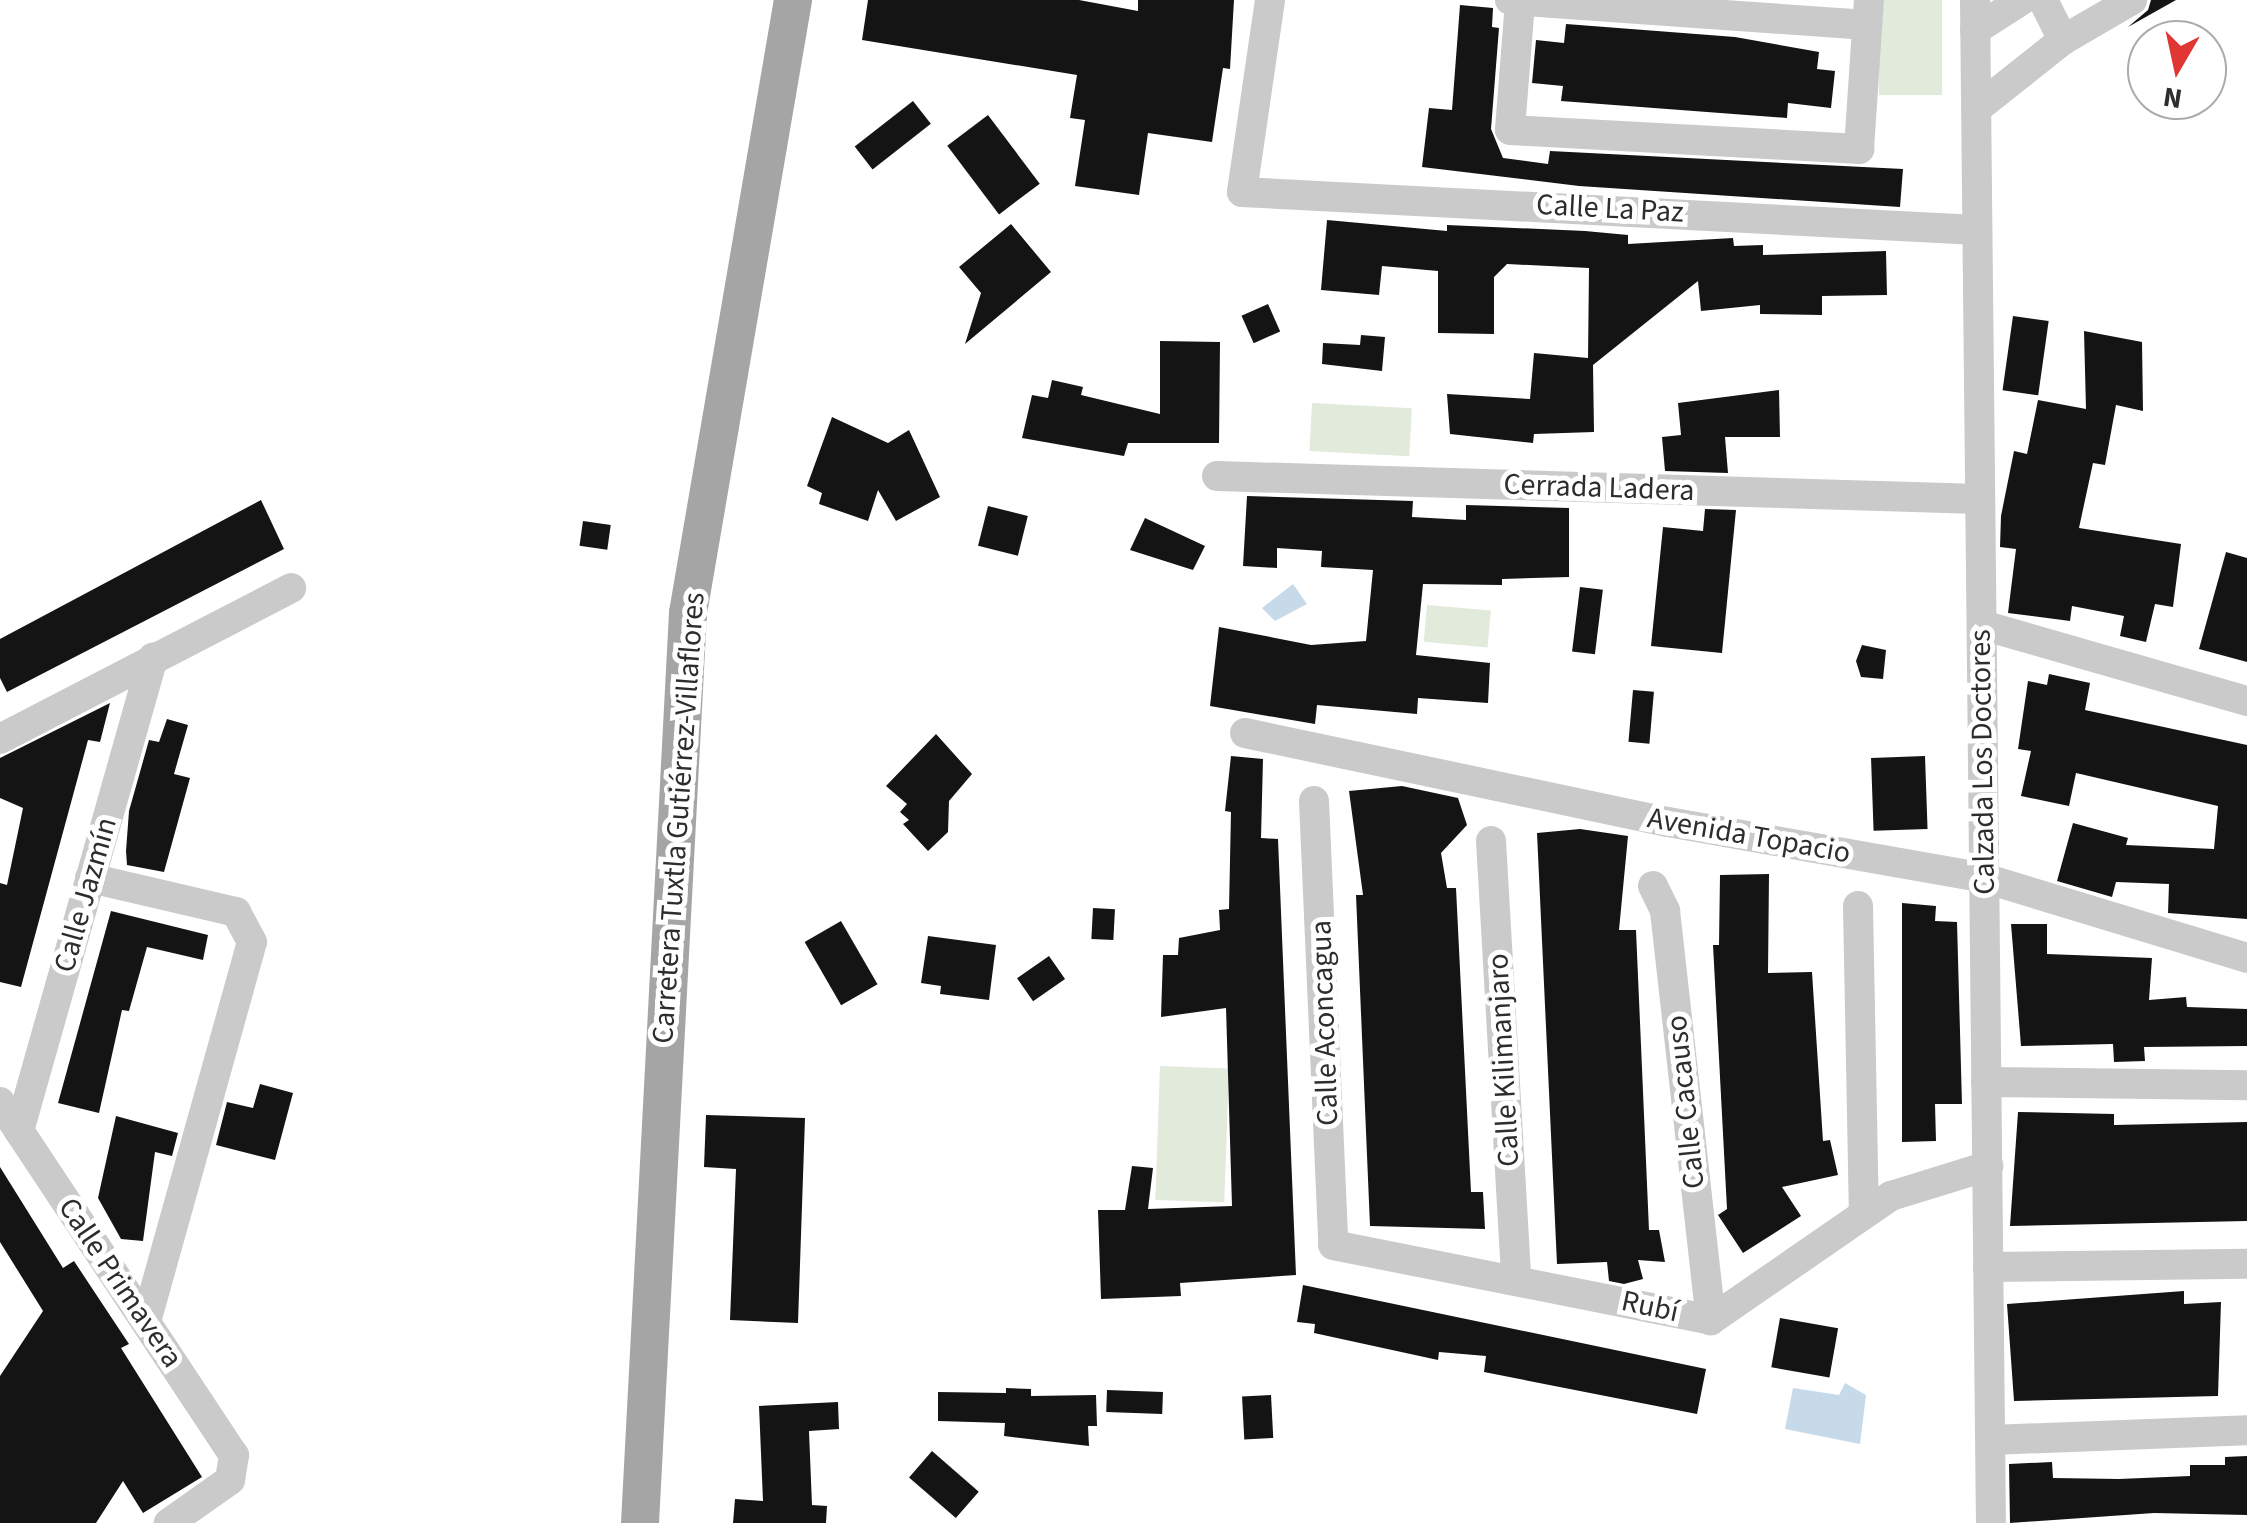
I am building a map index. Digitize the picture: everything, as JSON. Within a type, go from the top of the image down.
[{"type":"main road","name":"Carretera Tuxtla Gutiérrez-Villaflores","points":[[640,1523],[688,613],[793,0]]},
{"type":"street","name":"Calle La Paz","points":[[1270,0],[1242,192],[1977,230]]},
{"type":"street","points":[[1975,15],[2022,0]]},
{"type":"street","points":[[2043,0],[2062,40]]},
{"type":"street","points":[[1976,110],[2062,40],[2132,0]]},
{"type":"street","points":[[1515,1],[1868,13],[1859,149],[1510,130],[1515,1]]},
{"type":"street","name":"Calzada Los Doctores","points":[[1975,15],[1992,1523]]},
{"type":"street","name":"Cerrada Ladera","points":[[1218,476],[1980,499]]},
{"type":"street","points":[[0,739],[291,588]]},
{"type":"street","points":[[1982,625],[2247,702]]},
{"type":"street","name":"Calle Jazmín","points":[[19,1132],[153,658]]},
{"type":"street","name":"Avenida Topacio","points":[[1246,733],[1668,822],[1984,878],[2247,958]]},
{"type":"street","name":"Calle Aconcagua","points":[[1314,800],[1334,1244]]},
{"type":"street","name":"Calle Kilimanjaro","points":[[1491,841],[1516,1280]]},
{"type":"street","points":[[90,878],[236,912],[247,924],[252,942],[146,1322]]},
{"type":"street","name":"Calle Cacauso","points":[[1653,886],[1665,911],[1711,1320]]},
{"type":"street","points":[[1858,906],[1864,1213]]},
{"type":"street","points":[[1986,1082],[2247,1085]]},
{"type":"street","name":"Calle Primavera","points":[[0,1102],[236,1466],[230,1480],[170,1523]]},
{"type":"street","name":"Rubí","points":[[1334,1244],[1711,1320],[1864,1213],[1912,1186],[1988,1166]]},
{"type":"street","points":[[1988,1267],[2247,1264]]},
{"type":"street","points":[[1990,1440],[2247,1430]]},
{"type":"green space","points":[[1879,0],[1942,0],[1942,95],[1879,95]]},
{"type":"green space","points":[[1312,403],[1412,408],[1409,456],[1309,451]]},
{"type":"green space","points":[[1427,605],[1491,611],[1488,647],[1424,642]]},
{"type":"green space","points":[[1160,1066],[1229,1068],[1224,1202],[1155,1200]]},
{"type":"water","points":[[1293,584],[1307,604],[1275,621],[1262,608]]},
{"type":"water","points":[[1845,1383],[1866,1395],[1860,1444],[1785,1429],[1793,1388],[1839,1395]]},
{"type":"building","points":[[868,0],[1079,0],[1138,11],[1138,0],[1234,0],[1230,69],[1223,68],[1212,142],[1148,133],[1139,195],[1075,186],[1085,120],[1070,118],[1077,75],[862,40]]},
{"type":"building","points":[[2151,0],[2176,0],[2136,20],[2148,10]]},
{"type":"building","points":[[1460,5],[1493,8],[1492,27],[1499,28],[1491,129],[1503,158],[1548,164],[1550,151],[1903,169],[1900,207],[1579,186],[1422,167],[1429,108],[1452,110]]},
{"type":"building","points":[[1566,24],[1735,37],[1819,52],[1817,69],[1835,71],[1831,108],[1788,103],[1787,118],[1561,101],[1563,86],[1532,83],[1536,40],[1564,43]]},
{"type":"building","points":[[913,101],[931,124],[873,169],[855,147]]},
{"type":"building","points":[[988,115],[1040,184],[999,214],[947,146]]},
{"type":"building","points":[[1327,220],[1447,231],[1447,225],[1585,231],[1628,235],[1628,244],[1733,238],[1734,246],[1763,245],[1763,255],[1886,251],[1887,295],[1822,296],[1822,315],[1760,314],[1760,305],[1701,311],[1698,281],[1593,365],[1594,432],[1534,434],[1533,443],[1450,434],[1447,394],[1530,399],[1534,353],[1588,358],[1589,268],[1507,264],[1494,277],[1494,334],[1438,333],[1438,271],[1382,266],[1379,295],[1321,290]]},
{"type":"building","points":[[1011,224],[1051,272],[965,344],[981,293],[959,267]]},
{"type":"building","points":[[1268,304],[1280,331],[1254,343],[1242,316]]},
{"type":"building","points":[[2013,316],[2049,321],[2038,395],[2003,390]]},
{"type":"building","points":[[2084,331],[2142,342],[2143,411],[2116,405],[2105,465],[2093,463],[2079,528],[2181,544],[2173,607],[2155,604],[2146,642],[2120,636],[2124,616],[2072,606],[2070,621],[2008,613],[2016,549],[2000,547],[2001,516],[2014,451],[2027,454],[2038,400],[2086,409]]},
{"type":"building","points":[[1361,335],[1385,337],[1382,371],[1322,364],[1323,343],[1360,345]]},
{"type":"building","points":[[1160,341],[1220,342],[1219,443],[1128,443],[1124,456],[1022,438],[1032,395],[1048,398],[1052,380],[1083,387],[1081,395],[1160,414]]},
{"type":"building","points":[[1779,390],[1780,437],[1725,437],[1728,473],[1665,471],[1662,437],[1681,435],[1678,403]]},
{"type":"building","points":[[832,417],[888,443],[909,430],[940,497],[896,521],[878,490],[868,521],[819,504],[822,493],[807,486]]},
{"type":"building","points":[[1247,496],[1413,501],[1412,517],[1466,520],[1466,505],[1569,508],[1569,577],[1502,579],[1502,585],[1423,584],[1416,655],[1490,663],[1488,703],[1418,698],[1417,714],[1317,705],[1315,724],[1210,706],[1219,627],[1311,645],[1366,641],[1373,570],[1321,567],[1322,551],[1277,548],[1277,568],[1243,566]]},
{"type":"building","points":[[261,500],[284,549],[7,692],[0,678],[0,639]]},
{"type":"building","points":[[988,506],[1028,516],[1018,556],[978,546]]},
{"type":"building","points":[[1705,509],[1736,510],[1722,653],[1651,646],[1663,527],[1703,531]]},
{"type":"building","points":[[1145,518],[1205,546],[1193,570],[1130,550]]},
{"type":"building","points":[[583,521],[611,525],[607,550],[580,546]]},
{"type":"building","points":[[2226,552],[2247,558],[2247,662],[2199,649]]},
{"type":"building","points":[[1580,587],[1603,590],[1595,654],[1572,652]]},
{"type":"building","points":[[1862,645],[1886,650],[1883,679],[1861,677],[1856,661]]},
{"type":"building","points":[[2049,674],[2090,683],[2085,710],[2247,745],[2247,919],[2168,913],[2169,884],[2116,882],[2112,897],[2057,881],[2073,823],[2128,838],[2126,845],[2214,849],[2218,806],[2076,773],[2069,806],[2021,796],[2031,751],[2018,749],[2028,681],[2047,685]]},
{"type":"building","points":[[1633,690],[1654,692],[1649,744],[1628,742]]},
{"type":"building","points":[[110,703],[100,742],[88,740],[21,987],[0,982],[0,883],[7,885],[23,808],[0,798],[0,758]]},
{"type":"building","points":[[167,719],[188,725],[174,774],[190,778],[164,872],[127,865],[126,851],[129,811],[149,740],[159,742]]},
{"type":"building","points":[[936,734],[972,774],[949,801],[948,832],[928,851],[903,824],[909,820],[900,812],[907,804],[886,786]]},
{"type":"building","points":[[1231,756],[1263,759],[1261,838],[1278,839],[1296,1275],[1180,1283],[1181,1296],[1101,1299],[1098,1210],[1125,1210],[1132,1166],[1153,1168],[1148,1209],[1232,1206],[1226,1008],[1161,1017],[1163,955],[1178,955],[1179,938],[1220,930],[1219,910],[1229,909],[1231,812],[1225,811]]},
{"type":"building","points":[[1925,756],[1928,829],[1874,831],[1871,758]]},
{"type":"building","points":[[1402,786],[1458,798],[1467,825],[1441,853],[1447,888],[1456,888],[1471,1192],[1483,1192],[1485,1229],[1370,1226],[1356,895],[1363,895],[1349,791]]},
{"type":"building","points":[[1580,829],[1628,836],[1619,930],[1636,930],[1649,1230],[1659,1230],[1665,1262],[1638,1260],[1643,1279],[1624,1284],[1609,1281],[1607,1262],[1557,1264],[1537,833]]},
{"type":"building","points":[[1769,874],[1768,973],[1812,972],[1823,1141],[1830,1140],[1838,1175],[1782,1187],[1801,1216],[1743,1253],[1718,1215],[1727,1209],[1713,945],[1719,945],[1720,875]]},
{"type":"building","points":[[1902,903],[1936,906],[1935,921],[1957,922],[1962,1104],[1935,1104],[1936,1141],[1902,1142]]},
{"type":"building","points":[[1093,908],[1115,909],[1113,940],[1091,939]]},
{"type":"building","points":[[111,911],[208,935],[203,960],[147,947],[129,1011],[122,1010],[99,1113],[58,1103]]},
{"type":"building","points":[[841,921],[878,984],[841,1005],[805,942]]},
{"type":"building","points":[[2011,924],[2047,924],[2047,954],[2152,958],[2149,1000],[2186,997],[2187,1007],[2247,1009],[2247,1046],[2144,1047],[2145,1061],[2114,1062],[2113,1044],[2021,1046]]},
{"type":"building","points":[[928,936],[996,945],[989,1000],[940,994],[941,986],[921,983]]},
{"type":"building","points":[[1049,956],[1065,979],[1033,1001],[1017,978]]},
{"type":"building","points":[[260,1084],[293,1093],[275,1160],[216,1145],[227,1102],[253,1108]]},
{"type":"building","points":[[2018,1112],[2114,1114],[2114,1125],[2247,1122],[2247,1221],[2010,1226]]},
{"type":"building","points":[[706,1115],[805,1118],[798,1323],[730,1320],[736,1169],[704,1167]]},
{"type":"building","points":[[116,1116],[178,1133],[172,1156],[155,1152],[143,1241],[121,1239],[98,1198]]},
{"type":"building","points":[[0,1167],[63,1268],[74,1261],[129,1344],[121,1348],[202,1477],[143,1513],[123,1481],[96,1523],[0,1523],[0,1376],[43,1311],[0,1242]]},
{"type":"building","points":[[1303,1285],[1706,1369],[1697,1414],[1484,1372],[1486,1356],[1439,1352],[1438,1360],[1314,1333],[1315,1324],[1297,1322]]},
{"type":"building","points":[[2184,1291],[2184,1304],[2221,1302],[2218,1396],[2014,1401],[2007,1304]]},
{"type":"building","points":[[1780,1318],[1838,1328],[1829,1377],[1771,1367]]},
{"type":"building","points":[[1006,1388],[1031,1389],[1031,1396],[1096,1395],[1097,1426],[1088,1426],[1089,1446],[1004,1436],[1005,1423],[938,1421],[938,1392],[1006,1393]]},
{"type":"building","points":[[1107,1390],[1163,1392],[1162,1414],[1106,1412]]},
{"type":"building","points":[[1271,1395],[1273,1438],[1244,1439],[1242,1397]]},
{"type":"building","points":[[838,1402],[839,1429],[809,1431],[812,1505],[827,1506],[826,1523],[733,1523],[735,1499],[763,1501],[759,1406]]},
{"type":"building","points":[[932,1451],[979,1492],[956,1518],[909,1477]]},
{"type":"building","points":[[2247,1456],[2247,1515],[2154,1513],[2010,1523],[2009,1464],[2052,1462],[2053,1478],[2119,1479],[2190,1476],[2190,1465],[2225,1465],[2225,1457]]}]
